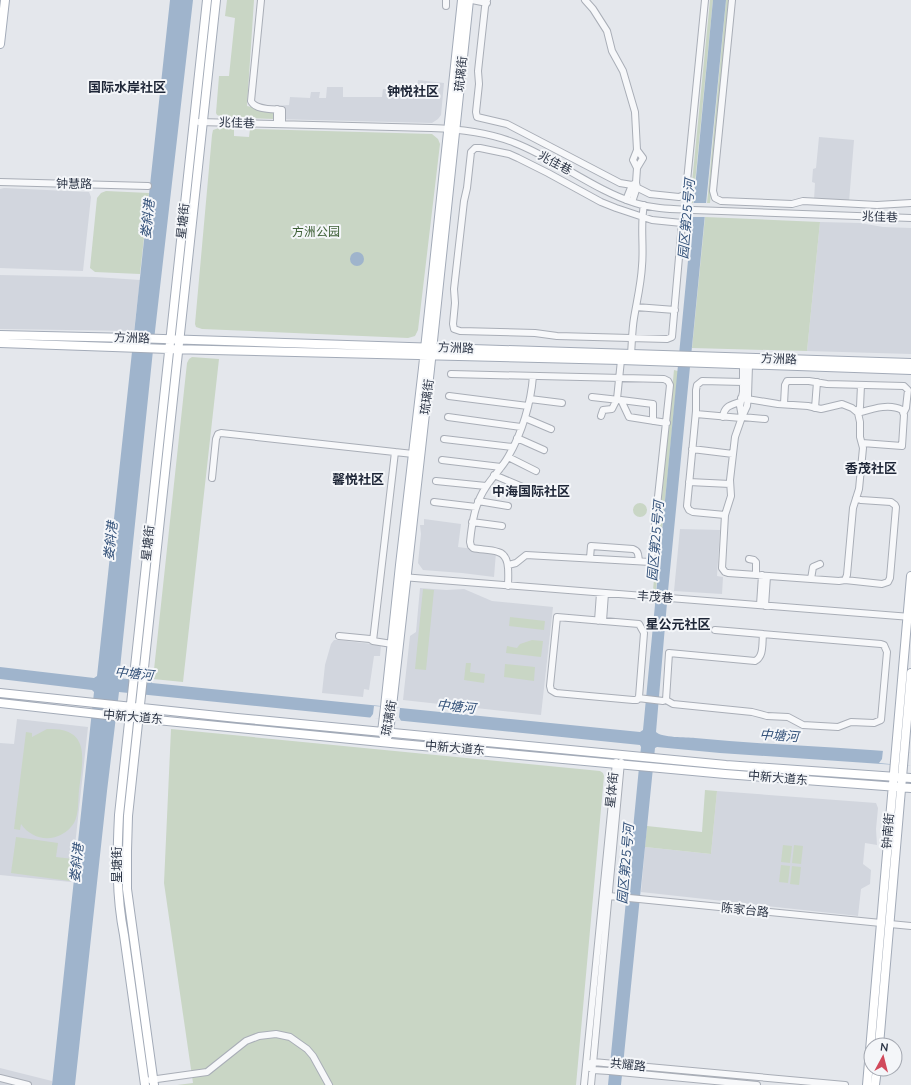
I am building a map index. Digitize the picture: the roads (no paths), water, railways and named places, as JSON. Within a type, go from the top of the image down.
[{"type":"main road","points":[[0,44],[5,0]]},
{"type":"main road","name":"星塘街","points":[[154,1082],[127,889],[128,816],[179,340],[207,0]]},
{"type":"main road","name":"星塘街","points":[[145,1083],[124,935],[119,911],[117,853],[119,815],[170,340],[198,121],[216,0]]},
{"type":"main road","name":"琉璃街","points":[[388,707],[429,351],[462,0]]},
{"type":"main road","name":"琉璃街","points":[[451,129],[469,0]]},
{"type":"main road","name":"方洲路","points":[[0,335],[132,338],[620,360],[679,359]]},
{"type":"main road","name":"方洲路","points":[[0,343],[169,349],[631,354],[746,365],[911,370]]},
{"type":"main road","name":"琉璃街","points":[[385,742],[392,642],[402,577],[413,454],[429,351]]},
{"type":"main road","name":"方洲路","points":[[691,360],[911,363]]},
{"type":"main road","name":"钟南街","points":[[867,1085],[895,751],[909,617],[911,576]]},
{"type":"main road","name":"钟南街","points":[[880,1037],[902,788],[907,778],[903,765],[911,672]]},
{"type":"main road","name":"中新大道东","points":[[0,693],[117,706],[130,706],[639,757],[907,778]]},
{"type":"main road","name":"中新大道东","points":[[0,703],[116,716],[139,717],[385,742],[654,767],[911,788]]},
{"type":"street","points":[[262,0],[251,101],[256,106],[280,110],[279,124]]},
{"type":"street","points":[[472,0],[487,1],[478,71],[479,84],[476,112],[477,117],[507,124],[620,183],[635,185],[650,194],[679,197],[685,193],[705,0]]},
{"type":"street","points":[[585,0],[593,9],[607,31],[612,51],[623,71],[635,112],[637,150],[643,158],[638,168],[635,185],[629,201]]},
{"type":"street","points":[[732,0],[713,191],[714,196],[721,201],[792,204],[806,201],[877,205],[911,203]]},
{"type":"street","name":"兆佳巷","points":[[198,121],[451,129],[483,134],[514,142],[610,192],[629,201],[644,205],[660,208],[693,210],[911,218]]},
{"type":"street","points":[[475,148],[509,154],[601,202],[642,218],[679,222],[683,224],[675,310],[672,334],[670,338],[557,336],[535,333],[460,331],[454,328],[454,289],[464,200],[472,151],[475,148]]},
{"type":"street","name":"钟慧路","points":[[0,182],[148,186]]},
{"type":"street","points":[[805,214],[806,201]]},
{"type":"street","points":[[631,354],[644,249],[642,218],[644,205]]},
{"type":"street","points":[[636,307],[675,310]]},
{"type":"street","points":[[600,416],[603,410],[612,409],[618,402],[620,360]]},
{"type":"street","points":[[743,400],[743,382],[746,365]]},
{"type":"street","points":[[746,365],[741,418],[735,437],[730,484],[730,500],[725,515],[722,568],[725,572],[882,584],[888,582],[890,578],[896,505],[891,502],[861,500],[856,498]]},
{"type":"street","points":[[451,374],[664,379],[668,381],[670,387],[667,423],[649,575]]},
{"type":"street","points":[[509,586],[509,564],[504,555],[500,552],[476,549],[472,547],[470,542],[472,522],[477,504],[486,486],[508,457],[517,438],[529,403],[533,376]]},
{"type":"street","points":[[725,515],[693,512],[689,510],[687,503],[696,414],[696,390],[699,382],[706,380],[743,382]]},
{"type":"street","points":[[784,404],[785,385],[787,381],[907,387],[908,390],[906,408],[904,412],[902,446],[862,443]]},
{"type":"street","points":[[815,408],[817,382]]},
{"type":"street","points":[[857,412],[860,406],[861,385]]},
{"type":"street","points":[[449,396],[529,403],[562,403]]},
{"type":"street","points":[[592,396],[618,402],[653,404],[653,421]]},
{"type":"street","points":[[723,417],[726,408],[743,400],[815,408],[825,408],[842,404],[857,412],[860,422],[860,437],[862,443],[860,485],[852,513],[847,575],[844,580]]},
{"type":"street","points":[[618,402],[624,406],[629,417],[667,423]]},
{"type":"street","points":[[857,412],[888,406],[895,407],[904,412]]},
{"type":"street","points":[[696,414],[765,419]]},
{"type":"street","points":[[448,417],[521,427]]},
{"type":"street","points":[[525,418],[551,429]]},
{"type":"street","points":[[212,478],[216,439],[218,434],[221,433],[413,454]]},
{"type":"street","points":[[517,438],[544,450]]},
{"type":"street","points":[[444,439],[513,447]]},
{"type":"street","points":[[692,449],[733,454]]},
{"type":"street","points":[[372,640],[395,452]]},
{"type":"street","points":[[508,457],[536,470]]},
{"type":"street","points":[[442,460],[501,467]]},
{"type":"street","points":[[494,475],[525,488]]},
{"type":"street","points":[[436,481],[486,486]]},
{"type":"street","points":[[689,482],[730,484]]},
{"type":"street","points":[[434,502],[508,506]]},
{"type":"street","points":[[472,522],[502,526]]},
{"type":"street","points":[[590,558],[591,546],[633,548],[638,553],[639,561]]},
{"type":"street","points":[[509,564],[526,555],[651,562]]},
{"type":"street","points":[[749,559],[756,562],[762,575],[762,605]]},
{"type":"street","points":[[811,579],[813,567],[820,564]]},
{"type":"street","name":"丰茂巷","points":[[402,577],[909,617]]},
{"type":"street","points":[[600,621],[602,593]]},
{"type":"street","points":[[641,699],[644,632],[641,626],[637,624],[557,617],[550,686],[551,690],[556,693],[625,700],[663,700],[670,704],[752,712],[767,716],[791,718],[803,725],[838,727],[851,722],[874,723],[881,720],[887,652],[884,645],[715,630]]},
{"type":"street","points":[[663,700],[669,653],[755,661],[758,660],[761,655],[763,634]]},
{"type":"street","points":[[339,636],[392,642]]},
{"type":"street","name":"星体街","points":[[584,1085],[619,755]]},
{"type":"street","name":"星体街","points":[[591,1085],[609,896],[618,763]]},
{"type":"street","name":"陈家台路","points":[[609,896],[881,923]]},
{"type":"street","points":[[890,924],[911,926]]},
{"type":"street","points":[[145,1083],[207,1072],[246,1041],[259,1036],[276,1034],[290,1037],[307,1049],[313,1056],[329,1085]]},
{"type":"street","name":"共耀路","points":[[758,1085],[592,1070],[586,1065],[593,1062],[610,1063],[845,1085]]},
{"type":"street","points":[[0,1078],[28,1085]]},
{"type":"water","name":"娄斜港","points":[[170,0],[193,0],[155,331],[119,678],[152,683],[640,732],[643,730],[713,0],[726,0],[668,591],[656,732],[674,737],[911,753],[911,766],[655,748],[621,1085],[608,1085],[640,745],[119,692],[75,1085],[52,1085],[94,692],[92,690],[0,679],[0,667],[94,678],[97,676]]},
{"type":"water","points":[[357,252],[362,254],[364,259],[362,264],[357,266],[352,264],[350,259],[352,254]]},
{"type":"district","name":"国际水岸社区","points":[[127,88]]},
{"type":"district","name":"钟悦社区","points":[[413,92]]},
{"type":"district","name":"香茂社区","points":[[871,469]]},
{"type":"district","name":"馨悦社区","points":[[358,480]]},
{"type":"district","name":"中海国际社区","points":[[531,492]]},
{"type":"district","name":"星公元社区","points":[[678,625]]},
{"type":"water label","name":"园区第25号河","points":[[687,219]]},
{"type":"water label","name":"园区第25号河","points":[[656,541]]},
{"type":"water label","name":"中塘河","points":[[134,674]]},
{"type":"water label","name":"中塘河","points":[[456,707]]},
{"type":"water label","name":"中塘河","points":[[779,736]]},
{"type":"water label","name":"园区第25号河","points":[[626,864]]},
{"type":"park label","name":"方洲公园","points":[[316,232]]}]
